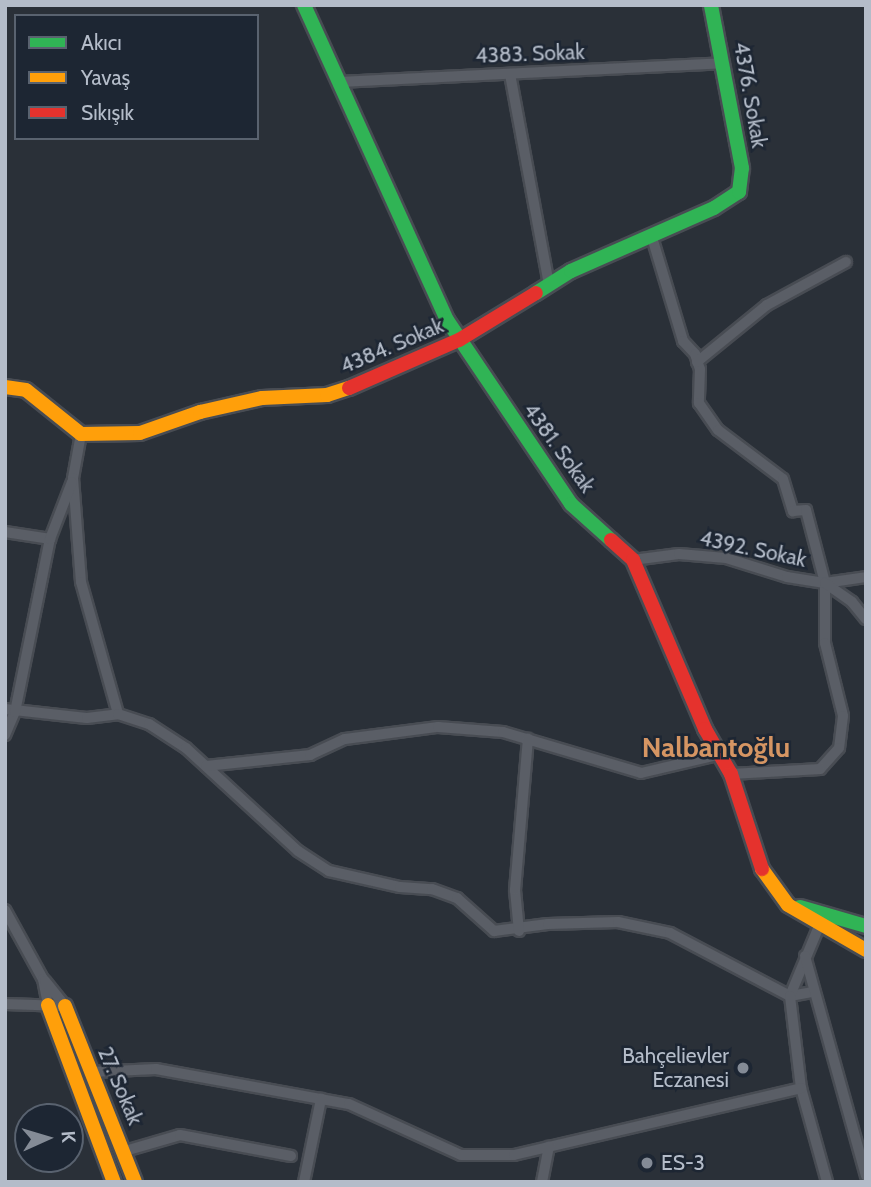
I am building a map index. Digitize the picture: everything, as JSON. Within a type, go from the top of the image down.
[{"type":"street","name":"4381. Sokak","points":[[304,5],[458,340],[571,504],[633,560],[718,755],[731,774],[759,865],[788,905]]},
{"type":"street","name":"4376. Sokak","points":[[711,5],[742,168],[738,192]]},
{"type":"street","name":"4383. Sokak","points":[[339,82],[723,63]]},
{"type":"street","points":[[510,74],[549,285]]},
{"type":"street","name":"4384. Sokak","points":[[81,434],[140,433],[200,412],[262,398],[327,395],[386,375],[458,340],[549,285],[651,234],[714,208],[738,192]]},
{"type":"street","points":[[651,234],[682,341],[697,362],[699,403],[718,430],[783,479],[793,511],[806,510],[825,583],[821,611],[825,643],[843,716],[839,748],[820,769],[731,774]]},
{"type":"street","points":[[697,362],[767,305],[846,262]]},
{"type":"street","points":[[5,387],[26,390],[81,434],[73,478],[50,539],[5,735]]},
{"type":"street","points":[[73,478],[81,582],[118,714]]},
{"type":"street","points":[[5,532],[50,539]]},
{"type":"street","name":"4392. Sokak","points":[[633,560],[679,554],[726,558],[787,577],[825,583]]},
{"type":"street","points":[[825,583],[866,577]]},
{"type":"street","points":[[825,583],[852,602],[866,619]]},
{"type":"street","points":[[10,710],[87,718],[118,714],[149,724],[206,766],[298,852],[329,872],[432,889],[457,898],[494,931],[519,930],[548,923],[618,922],[670,933],[790,996],[812,992]]},
{"type":"street","points":[[206,766],[310,755],[345,739],[438,727],[503,732],[641,774],[718,755]]},
{"type":"street","points":[[519,930],[515,890],[528,739]]},
{"type":"street","points":[[788,905],[830,913],[866,926]]},
{"type":"street","points":[[788,905],[866,950]]},
{"type":"street","points":[[5,910],[43,979],[65,1006]]},
{"type":"street","points":[[827,1182],[801,1088],[790,996],[818,922],[830,913]]},
{"type":"street","points":[[805,956],[812,992],[866,1176]]},
{"type":"street","points":[[43,979],[48,1005],[114,1182]]},
{"type":"street","points":[[5,1004],[65,1006]]},
{"type":"street","name":"27. Sokak","points":[[65,1006],[125,1151],[135,1182]]},
{"type":"street","points":[[92,1072],[156,1069],[349,1104],[461,1155],[514,1155],[801,1088]]},
{"type":"street","points":[[304,1182],[321,1099]]},
{"type":"street","points":[[125,1151],[180,1135],[291,1156]]},
{"type":"street","points":[[542,1182],[549,1147]]},
{"type":"traffic: fast","points":[[304,5],[447,320],[571,504],[611,540]]},
{"type":"traffic: fast","points":[[536,293],[571,271],[714,208],[739,192],[742,168],[711,5]]},
{"type":"traffic: fast","points":[[800,907],[866,926]]},
{"type":"traffic: slow","points":[[5,387],[26,390],[81,434],[140,433],[200,412],[262,398],[327,395],[349,388]]},
{"type":"traffic: slow","points":[[762,869],[788,905],[866,950]]},
{"type":"traffic: slow","points":[[48,1005],[114,1182]]},
{"type":"traffic: slow","points":[[65,1006],[135,1182]]},
{"type":"traffic: jam","points":[[349,388],[459,340],[536,293]]},
{"type":"traffic: jam","points":[[611,540],[633,560],[705,729],[731,774],[762,869]]},
{"type":"place","name":"Bahçelievler Eczanesi","points":[[743,1068]]},
{"type":"place","name":"ES-3","points":[[647,1163]]},
{"type":"district","name":"Nalbantoğlu","points":[[716,747]]}]
